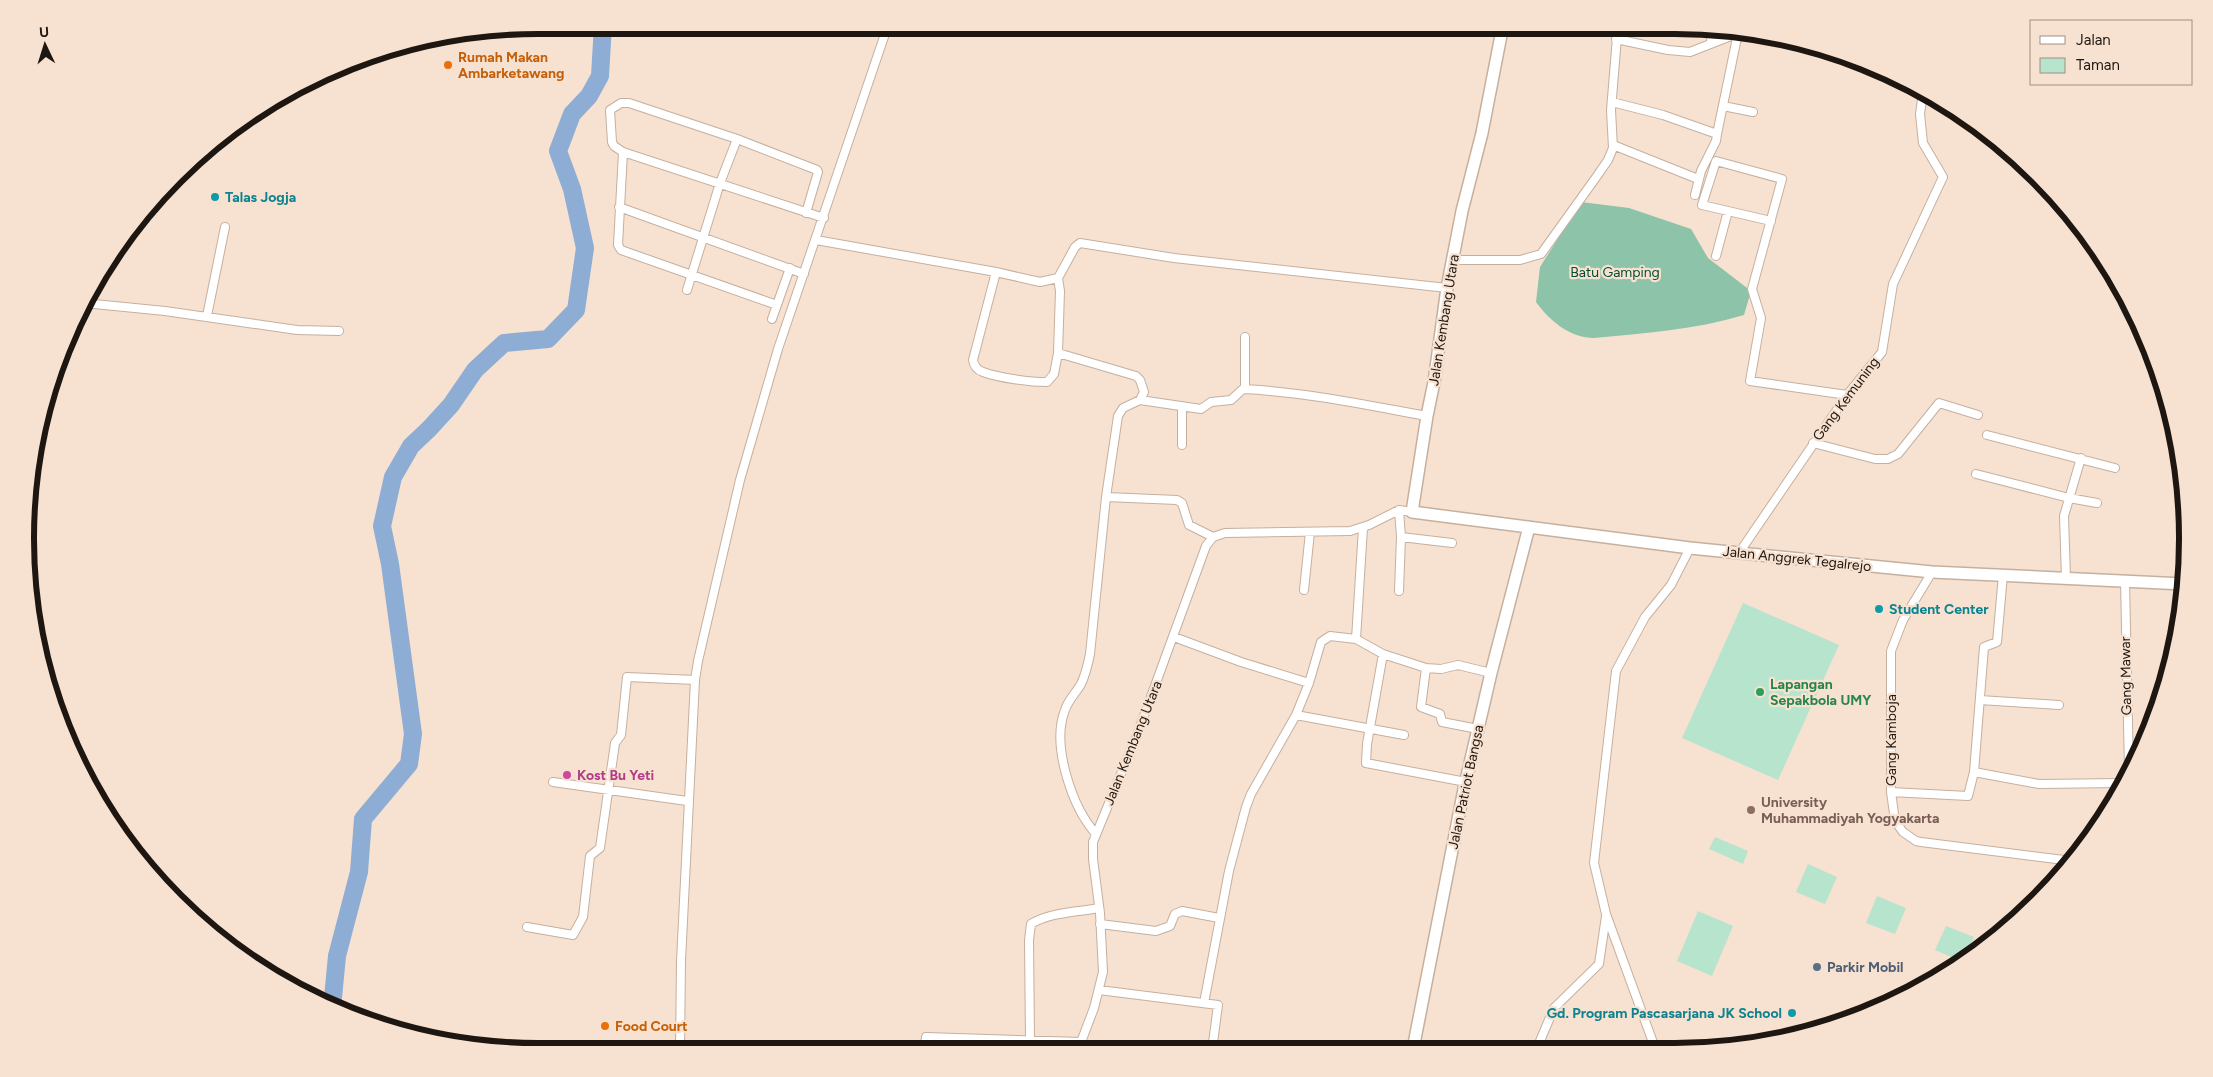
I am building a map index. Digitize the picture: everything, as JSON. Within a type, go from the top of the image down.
[{"type":"street","points":[[680,1043],[680,961],[687,801],[695,680],[712,595],[740,480],[778,350],[885,34]]},
{"type":"street","name":"Jalan Kembang Utara","points":[[1412,512],[1434,382],[1447,288],[1454,260],[1462,211],[1482,133],[1501,34]]},
{"type":"street","points":[[1454,260],[1520,260],[1541,254],[1608,160],[1613,145],[1612,102],[1617,34]]},
{"type":"street","points":[[1711,43],[1712,35]]},
{"type":"street","points":[[1616,38],[1668,50],[1690,52],[1728,37]]},
{"type":"street","points":[[1695,195],[1698,179],[1716,141],[1740,38]]},
{"type":"street","name":"Gang Kemuning","points":[[1739,553],[1813,443],[1882,352],[1892,284],[1943,177],[1923,143],[1920,114],[1921,98]]},
{"type":"street","points":[[1612,102],[1663,115],[1717,134]]},
{"type":"street","points":[[806,213],[817,170],[737,138],[629,103],[621,103],[614,106],[609,114],[612,142],[622,152],[806,213],[824,218]]},
{"type":"street","points":[[1723,106],[1753,112]]},
{"type":"street","points":[[687,290],[720,184],[737,138]]},
{"type":"street","points":[[1613,145],[1698,179]]},
{"type":"street","points":[[622,152],[618,245],[621,250],[777,305]]},
{"type":"street","points":[[1771,220],[1702,205],[1716,161],[1782,180],[1752,290],[1760,318],[1750,381],[1847,396]]},
{"type":"street","points":[[620,207],[804,274]]},
{"type":"street","points":[[1716,256],[1728,211]]},
{"type":"street","points":[[207,316],[224,226]]},
{"type":"street","points":[[816,240],[996,272],[1040,282],[1058,278]]},
{"type":"street","points":[[996,272],[973,360],[976,367],[983,372],[996,375],[1047,382],[1054,374],[1058,353],[1060,291],[1058,278],[1075,247],[1080,243],[1174,258],[1447,288]]},
{"type":"street","points":[[772,319],[790,268]]},
{"type":"street","points":[[92,303],[207,316],[298,330],[340,331]]},
{"type":"street","points":[[1245,337],[1246,389]]},
{"type":"street","points":[[1058,353],[1136,376],[1140,380],[1144,392],[1140,400]]},
{"type":"street","points":[[1096,834],[1087,822],[1067,779],[1061,751],[1064,713],[1084,677],[1090,654],[1106,497],[1118,416],[1123,408],[1140,400],[1182,408],[1204,408],[1211,402],[1230,400],[1238,391],[1246,389],[1331,398],[1427,416]]},
{"type":"street","points":[[1813,443],[1875,459],[1888,459],[1898,454],[1939,403],[1978,415]]},
{"type":"street","points":[[1182,408],[1182,445]]},
{"type":"street","points":[[1987,435],[2115,468]]},
{"type":"street","points":[[2066,578],[2063,525],[2081,458]]},
{"type":"street","points":[[1976,474],[2069,498],[2097,503]]},
{"type":"street","points":[[1106,497],[1177,500],[1182,503],[1189,525],[1213,537],[1225,533],[1350,531],[1363,528],[1399,510],[1412,512]]},
{"type":"street","points":[[1399,510],[1401,537],[1399,591]]},
{"type":"street","name":"Jalan Anggrek Tegalrejo","points":[[1412,512],[1690,548],[1932,572],[2177,584]]},
{"type":"street","name":"Jalan Patriot Bangsa","points":[[1414,1043],[1466,782],[1491,673],[1529,527]]},
{"type":"street","points":[[1356,638],[1363,528]]},
{"type":"street","points":[[1304,590],[1310,532]]},
{"type":"street","name":"Jalan Kembang Utara","points":[[1081,1043],[1099,990],[1102,972],[1099,908],[1092,852],[1096,834],[1124,769],[1174,637],[1203,551],[1213,537]]},
{"type":"street","points":[[1401,537],[1452,543]]},
{"type":"street","points":[[1653,1043],[1606,914],[1594,863],[1616,671],[1645,617],[1671,584],[1690,548]]},
{"type":"street","name":"Gang Kamboja","points":[[1932,572],[1903,620],[1891,648],[1891,792],[1895,821],[1903,832],[1916,841],[2063,860]]},
{"type":"street","points":[[1891,792],[1968,796],[1974,772],[1984,647],[1997,642],[2003,575]]},
{"type":"street","name":"Gang Mawar","points":[[2125,581],[2129,758]]},
{"type":"street","points":[[1204,1003],[1219,918],[1236,841],[1249,800],[1296,715],[1323,639],[1330,636],[1356,638],[1383,654],[1426,668],[1441,669],[1458,665],[1491,673]]},
{"type":"street","points":[[1174,637],[1241,662],[1309,682]]},
{"type":"street","points":[[1383,654],[1365,761],[1368,764],[1466,782]]},
{"type":"street","points":[[1426,668],[1422,707],[1441,715],[1442,722],[1478,730]]},
{"type":"street","points":[[529,927],[571,936],[583,917],[590,856],[600,848],[615,743],[621,735],[626,677],[695,680]]},
{"type":"street","points":[[1980,700],[2059,705]]},
{"type":"street","points":[[1296,715],[1404,735]]},
{"type":"street","points":[[1974,772],[2038,784],[2116,783]]},
{"type":"street","points":[[553,782],[687,801]]},
{"type":"street","points":[[1030,1040],[1029,940],[1031,924],[1038,920],[1099,908]]},
{"type":"street","points":[[1100,924],[1159,931],[1170,926],[1175,914],[1182,911],[1219,918]]},
{"type":"street","points":[[1539,1043],[1554,1008],[1599,964],[1606,914]]},
{"type":"street","points":[[1099,990],[1218,1005],[1213,1043]]},
{"type":"street","points":[[925,1043],[926,1037],[1030,1040],[1055,1043]]},
{"type":"green space","name":"Batu Gamping","points":[[1581,202],[1629,208],[1691,229],[1708,258],[1751,291],[1744,315],[1688,328],[1594,338],[1577,335],[1561,327],[1536,302],[1540,267]]},
{"type":"green space","name":"Lapangan Sepakbola UMY","points":[[1743,603],[1839,645],[1778,780],[1682,738]]},
{"type":"green space","points":[[1715,837],[1748,851],[1743,864],[1709,849]]},
{"type":"green space","points":[[1808,864],[1837,877],[1825,904],[1796,892]]},
{"type":"green space","points":[[1877,896],[1906,908],[1895,934],[1866,923]]},
{"type":"green space","points":[[1698,911],[1733,926],[1712,976],[1677,961]]},
{"type":"green space","points":[[1946,926],[1974,937],[1970,948],[1955,958],[1935,950]]},
{"type":"waterway","points":[[333,999],[337,956],[359,872],[363,819],[409,764],[413,734],[390,564],[382,526],[393,477],[411,446],[451,405],[475,370],[504,343],[548,339],[576,310],[585,248],[572,189],[558,151],[572,114],[589,96],[600,76],[602,34]]},
{"type":"place","name":"Rumah Makan Ambarketawang","points":[[448,65]]},
{"type":"place","name":"Talas Jogja","points":[[215,197]]},
{"type":"place","name":"Student Center","points":[[1879,609]]},
{"type":"place","name":"Lapangan Sepakbola UMY","points":[[1760,692]]},
{"type":"place","name":"Kost Bu Yeti","points":[[567,775]]},
{"type":"place","name":"University Muhammadiyah Yogyakarta","points":[[1751,810]]},
{"type":"place","name":"Parkir Mobil","points":[[1817,967]]},
{"type":"place","name":"Gd. Program Pascasarjana JK School","points":[[1792,1013]]},
{"type":"place","name":"Food Court","points":[[605,1026]]}]
